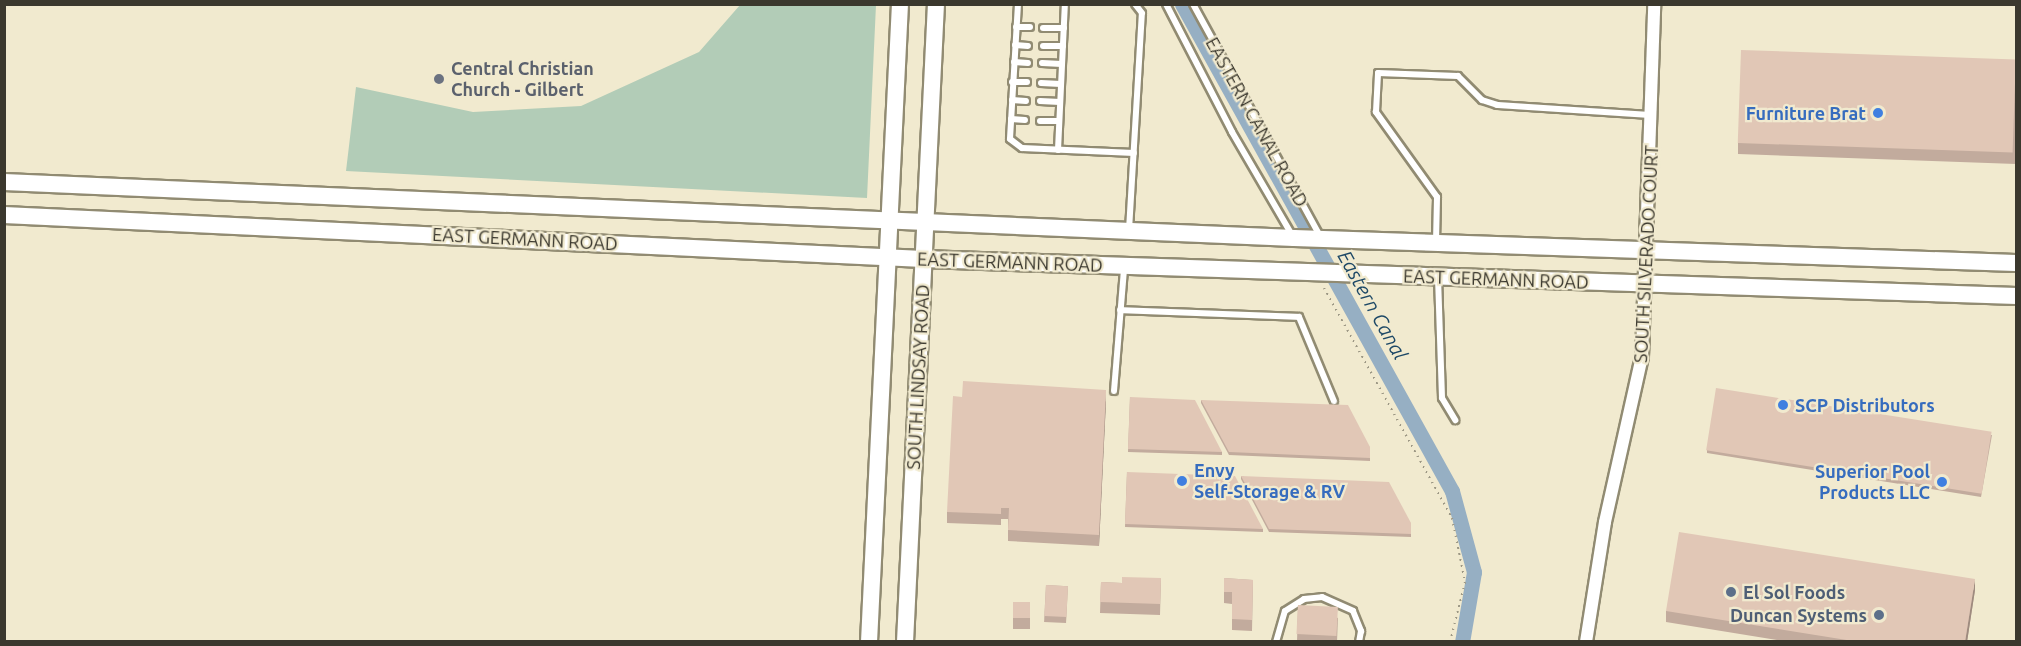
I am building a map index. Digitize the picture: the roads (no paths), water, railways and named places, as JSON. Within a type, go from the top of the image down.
[{"type":"main road","name":"SOUTH LINDSAY ROAD","points":[[869,640],[900,4]]},
{"type":"main road","name":"SOUTH LINDSAY ROAD","points":[[905,642],[936,4]]},
{"type":"main road","name":"EAST GERMANN ROAD","points":[[4,182],[1294,238],[2016,263]]},
{"type":"main road","name":"EAST GERMANN ROAD","points":[[4,215],[923,259],[2016,296]]},
{"type":"street","name":"SOUTH SILVERADO COURT","points":[[1586,642],[1605,522],[1638,389],[1647,285],[1654,4]]},
{"type":"lane","points":[[1018,4],[1010,139],[1022,148],[1134,153]]},
{"type":"lane","points":[[1058,150],[1065,4]]},
{"type":"lane","points":[[1129,231],[1142,13],[1135,4]]},
{"type":"lane","points":[[1166,4],[1294,238]]},
{"type":"lane","name":"EASTERN CANAL ROAD","points":[[1193,4],[1322,239]]},
{"type":"lane","points":[[1016,27],[1030,27]]},
{"type":"lane","points":[[1043,28],[1064,28]]},
{"type":"lane","points":[[1015,45],[1028,46]]},
{"type":"lane","points":[[1043,46],[1063,46]]},
{"type":"lane","points":[[1014,62],[1028,63]]},
{"type":"lane","points":[[1042,63],[1062,64]]},
{"type":"lane","points":[[1436,243],[1437,197],[1376,112],[1378,73],[1458,76],[1482,100],[1497,105],[1652,115]]},
{"type":"lane","points":[[1012,82],[1027,82]]},
{"type":"lane","points":[[1041,83],[1061,84]]},
{"type":"lane","points":[[1012,100],[1026,101]]},
{"type":"lane","points":[[1040,101],[1060,102]]},
{"type":"lane","points":[[1011,119],[1025,120]]},
{"type":"lane","points":[[1040,121],[1059,121]]},
{"type":"lane","points":[[1114,391],[1124,266]]},
{"type":"lane","points":[[1438,277],[1442,398],[1455,420]]},
{"type":"lane","points":[[1120,310],[1299,317],[1334,401]]},
{"type":"lane","points":[[1276,642],[1285,611],[1304,599],[1322,597],[1342,603],[1353,611],[1361,631],[1359,642]]},
{"type":"waterway","name":"Eastern Canal","points":[[1182,4],[1452,491],[1474,572],[1462,642]]},
{"type":"place","name":"Central Christian Church - Gilbert","points":[[439,79]]},
{"type":"place","name":"Furniture Brat","points":[[1878,113]]},
{"type":"place","name":"SCP Distributors","points":[[1783,405]]},
{"type":"place","name":"Envy Self-Storage & RV","points":[[1182,481]]},
{"type":"place","name":"Superior Pool Products LLC","points":[[1942,482]]},
{"type":"place","name":"El Sol Foods","points":[[1731,592]]},
{"type":"place","name":"Duncan Systems","points":[[1879,615]]}]
